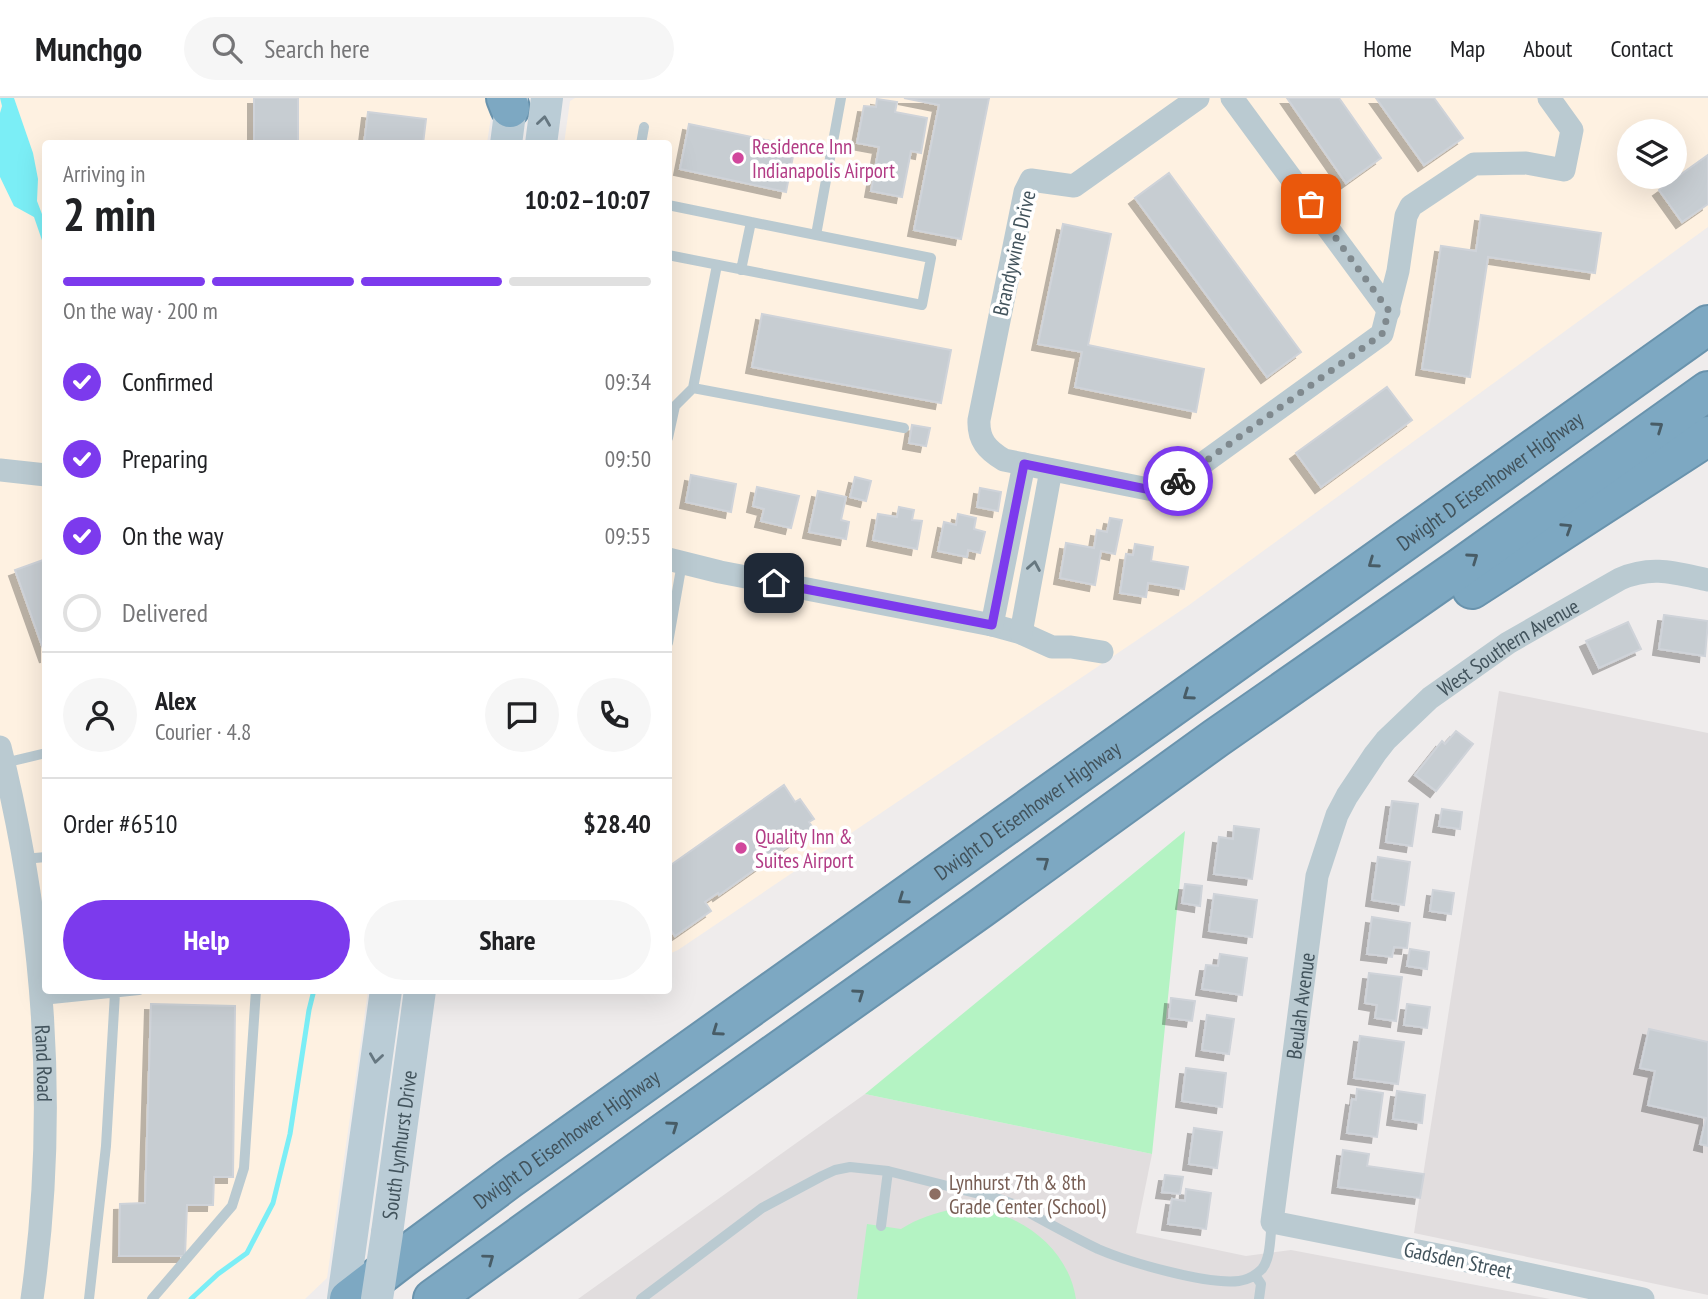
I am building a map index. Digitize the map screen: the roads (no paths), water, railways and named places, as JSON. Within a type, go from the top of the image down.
[{"type":"highway","points":[[1608,396],[1708,300]]},
{"type":"highway","name":"Dwight D Eisenhower Highway","points":[[349,1280],[401,1259],[1708,325]]},
{"type":"highway","points":[[433,1299],[1216,738],[1708,391]]},
{"type":"highway","points":[[1216,738],[1398,636],[1708,436]]},
{"type":"main road","points":[[542,140],[547,98]]},
{"type":"main road","name":"South Lynhurst Drive","points":[[343,1299],[349,1280],[385,994]]},
{"type":"main road","name":"South Lynhurst Drive","points":[[377,1299],[419,994]]},
{"type":"street","name":"Brandywine Drive","points":[[1198,98],[1074,186],[1031,180],[1026,188],[979,424],[983,443],[990,452],[1004,460],[1156,491],[1170,487],[1382,334],[1398,271],[1406,216],[1411,206],[1474,164],[1526,163],[1564,170],[1572,130],[1549,98]]},
{"type":"street","points":[[1232,98],[1389,311]]},
{"type":"street","points":[[992,625],[1024,464]]},
{"type":"street","points":[[0,470],[42,475]]},
{"type":"street","points":[[1021,633],[1051,470]]},
{"type":"street","points":[[675,561],[992,625],[1021,633],[1052,647],[1102,652]]},
{"type":"street","name":"West Southern Avenue","points":[[1347,796],[1375,754],[1397,728],[1430,698],[1508,643],[1635,573],[1658,570],[1708,580]]},
{"type":"street","name":"Rand Road","points":[[2,755],[35,858],[35,934],[42,1000],[46,1088],[44,1174],[32,1299]]},
{"type":"street","name":"Beulah Avenue","points":[[1272,1222],[1317,876],[1337,815],[1347,796]]},
{"type":"street","name":"Gadsden Street","points":[[1272,1222],[1458,1259],[1566,1287],[1643,1299]]},
{"type":"lane","points":[[816,235],[841,98]]},
{"type":"lane","points":[[642,140],[644,127]]},
{"type":"lane","points":[[672,206],[931,258],[922,305],[672,256]]},
{"type":"lane","points":[[741,270],[751,222]]},
{"type":"lane","points":[[672,405],[693,388],[717,265]]},
{"type":"lane","points":[[693,388],[904,428]]},
{"type":"lane","points":[[672,596],[675,561]]},
{"type":"lane","points":[[2,755],[42,753]]},
{"type":"lane","points":[[42,1000],[105,994]]},
{"type":"lane","points":[[89,1299],[106,1146],[115,994]]},
{"type":"lane","points":[[152,1299],[232,1206],[244,1168],[256,994]]},
{"type":"lane","points":[[641,1299],[752,1215],[822,1176],[850,1167],[888,1171],[1013,1204],[1099,1249],[1187,1275],[1229,1281],[1244,1280],[1264,1267],[1272,1222]]},
{"type":"lane","points":[[881,1226],[888,1171]]},
{"type":"lane","points":[[1255,1275],[1261,1284],[1259,1299]]},
{"type":"water","points":[[0,98],[14,98],[33,153],[38,179],[37,201],[42,214],[42,240],[34,217],[14,206],[0,177]]},
{"type":"waterway","points":[[191,1299],[218,1274],[247,1253],[273,1203],[290,1134],[313,994]]},
{"type":"place","name":"Residence Inn Indianapolis Airport","points":[[738,158]]},
{"type":"place","name":"Quality Inn & Suites Airport","points":[[741,848]]},
{"type":"place","name":"Lynhurst 7th & 8th Grade Center (School)","points":[[935,1194]]}]
